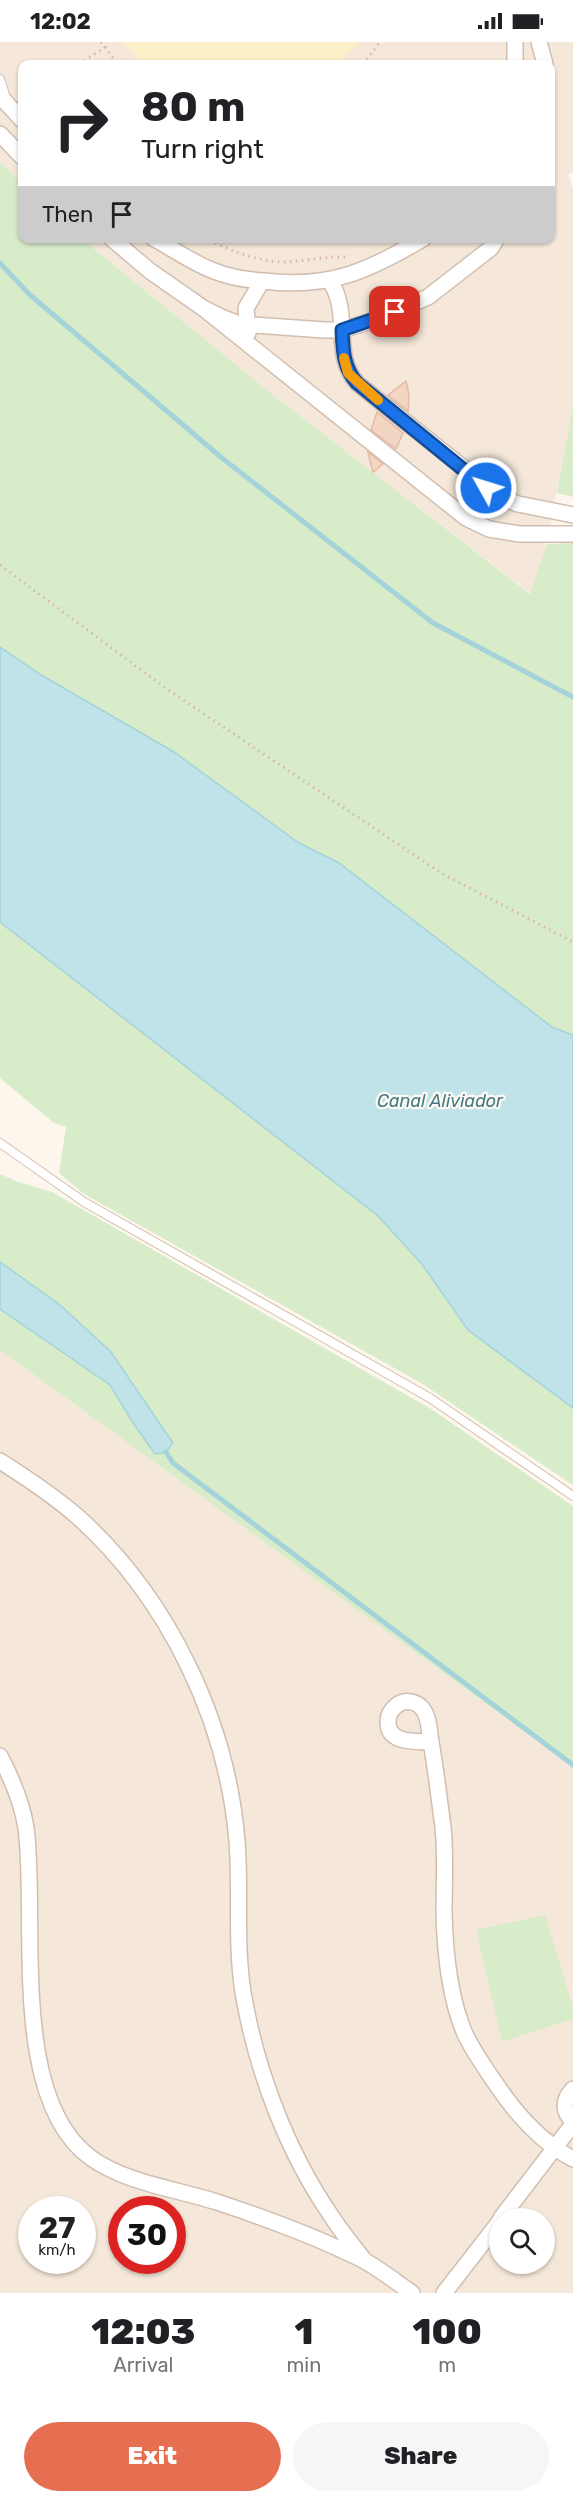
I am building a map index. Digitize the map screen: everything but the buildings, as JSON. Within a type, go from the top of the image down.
[{"type":"street","points":[[515,42],[515,60]]},
{"type":"street","points":[[539,42],[544,60]]},
{"type":"street","points":[[5,102],[18,116]]},
{"type":"street","points":[[0,134],[18,153]]},
{"type":"street","points":[[117,243],[150,271],[203,308],[466,518],[489,529],[509,532],[573,534]]},
{"type":"street","points":[[162,243],[214,271],[291,285],[330,281],[385,262],[416,243]]},
{"type":"street","points":[[203,308],[245,325],[342,330],[378,319],[428,297],[491,248],[494,243]]},
{"type":"street","points":[[251,346],[245,325],[246,308],[262,281]]},
{"type":"street","points":[[330,281],[341,305],[344,358],[348,373],[357,383],[500,497],[518,504],[573,515]]},
{"type":"street","points":[[0,1461],[79,1518],[118,1558],[148,1597],[191,1673],[218,1746],[232,1805],[237,1841],[238,1941],[243,1991],[267,2091],[295,2151],[331,2217],[365,2261]]},
{"type":"street","points":[[431,1742],[445,1850],[444,1913],[450,1984],[465,2034],[503,2095],[534,2131],[554,2149],[573,2159]]},
{"type":"street","points":[[0,1756],[19,1796],[26,1826],[29,1854],[30,1974],[33,2021],[45,2083],[63,2124],[89,2156],[123,2175],[220,2203],[281,2225],[365,2261],[412,2293]]},
{"type":"street","points":[[509,2208],[573,2123],[566,2112],[565,2105],[566,2098],[573,2089]]},
{"type":"street","points":[[444,2293],[489,2234]]},
{"type":"lane","points":[[0,79],[5,102]]},
{"type":"lane","points":[[0,1143],[84,1202],[430,1398],[573,1496]]},
{"type":"path","points":[[101,42],[115,60]]},
{"type":"path","points":[[366,60],[380,42]]},
{"type":"path","points":[[85,60],[105,47]]},
{"type":"path","points":[[215,243],[241,255],[284,262],[331,256],[348,257]]},
{"type":"path","points":[[0,565],[164,687],[441,873],[573,942]]},
{"type":"shaded area","points":[[0,42],[573,42],[573,172],[568,174],[573,189],[573,404],[547,544],[531,594],[272,394],[87,243],[555,243],[555,60],[18,60],[18,179],[0,162]]},
{"type":"shaded area","points":[[0,1350],[573,1767],[573,2293],[0,2293]]},
{"type":"green space","points":[[0,162],[18,179],[18,243],[87,243],[272,394],[530,594],[547,544],[573,543],[573,1035],[552,1027],[339,863],[299,843],[174,752],[43,676],[0,647]]},
{"type":"green space","points":[[573,404],[573,497],[557,493]]},
{"type":"green space","points":[[0,922],[378,1216],[421,1263],[468,1330],[573,1408],[573,1485],[421,1383],[84,1194],[59,1173],[66,1127],[54,1123],[0,1078]]},
{"type":"green space","points":[[0,1174],[52,1192],[431,1409],[573,1506],[573,1767],[0,1350],[0,1309],[110,1385],[155,1454],[59,1304],[0,1262]]},
{"type":"green space","points":[[545,1915],[573,2007],[573,2019],[502,2042],[476,1930]]},
{"type":"sand","points":[[122,42],[361,42],[342,60],[135,60],[136,54]]},
{"type":"water","name":"Canal Aliviador","points":[[0,647],[43,676],[174,752],[299,843],[339,863],[552,1027],[573,1035],[573,1408],[468,1330],[421,1263],[378,1216],[0,922]]},
{"type":"water","points":[[0,1262],[59,1304],[111,1352],[173,1443],[166,1452],[155,1454],[110,1385],[0,1309]]},
{"type":"waterway","points":[[0,263],[29,294],[222,458],[433,623],[573,697]]},
{"type":"waterway","points":[[166,1452],[173,1463],[573,1765]]},
{"type":"slow traffic","points":[[344,358],[348,373],[378,400]]},
{"type":"route","points":[[395,312],[342,330],[344,358],[348,373],[357,383],[486,488]]}]
